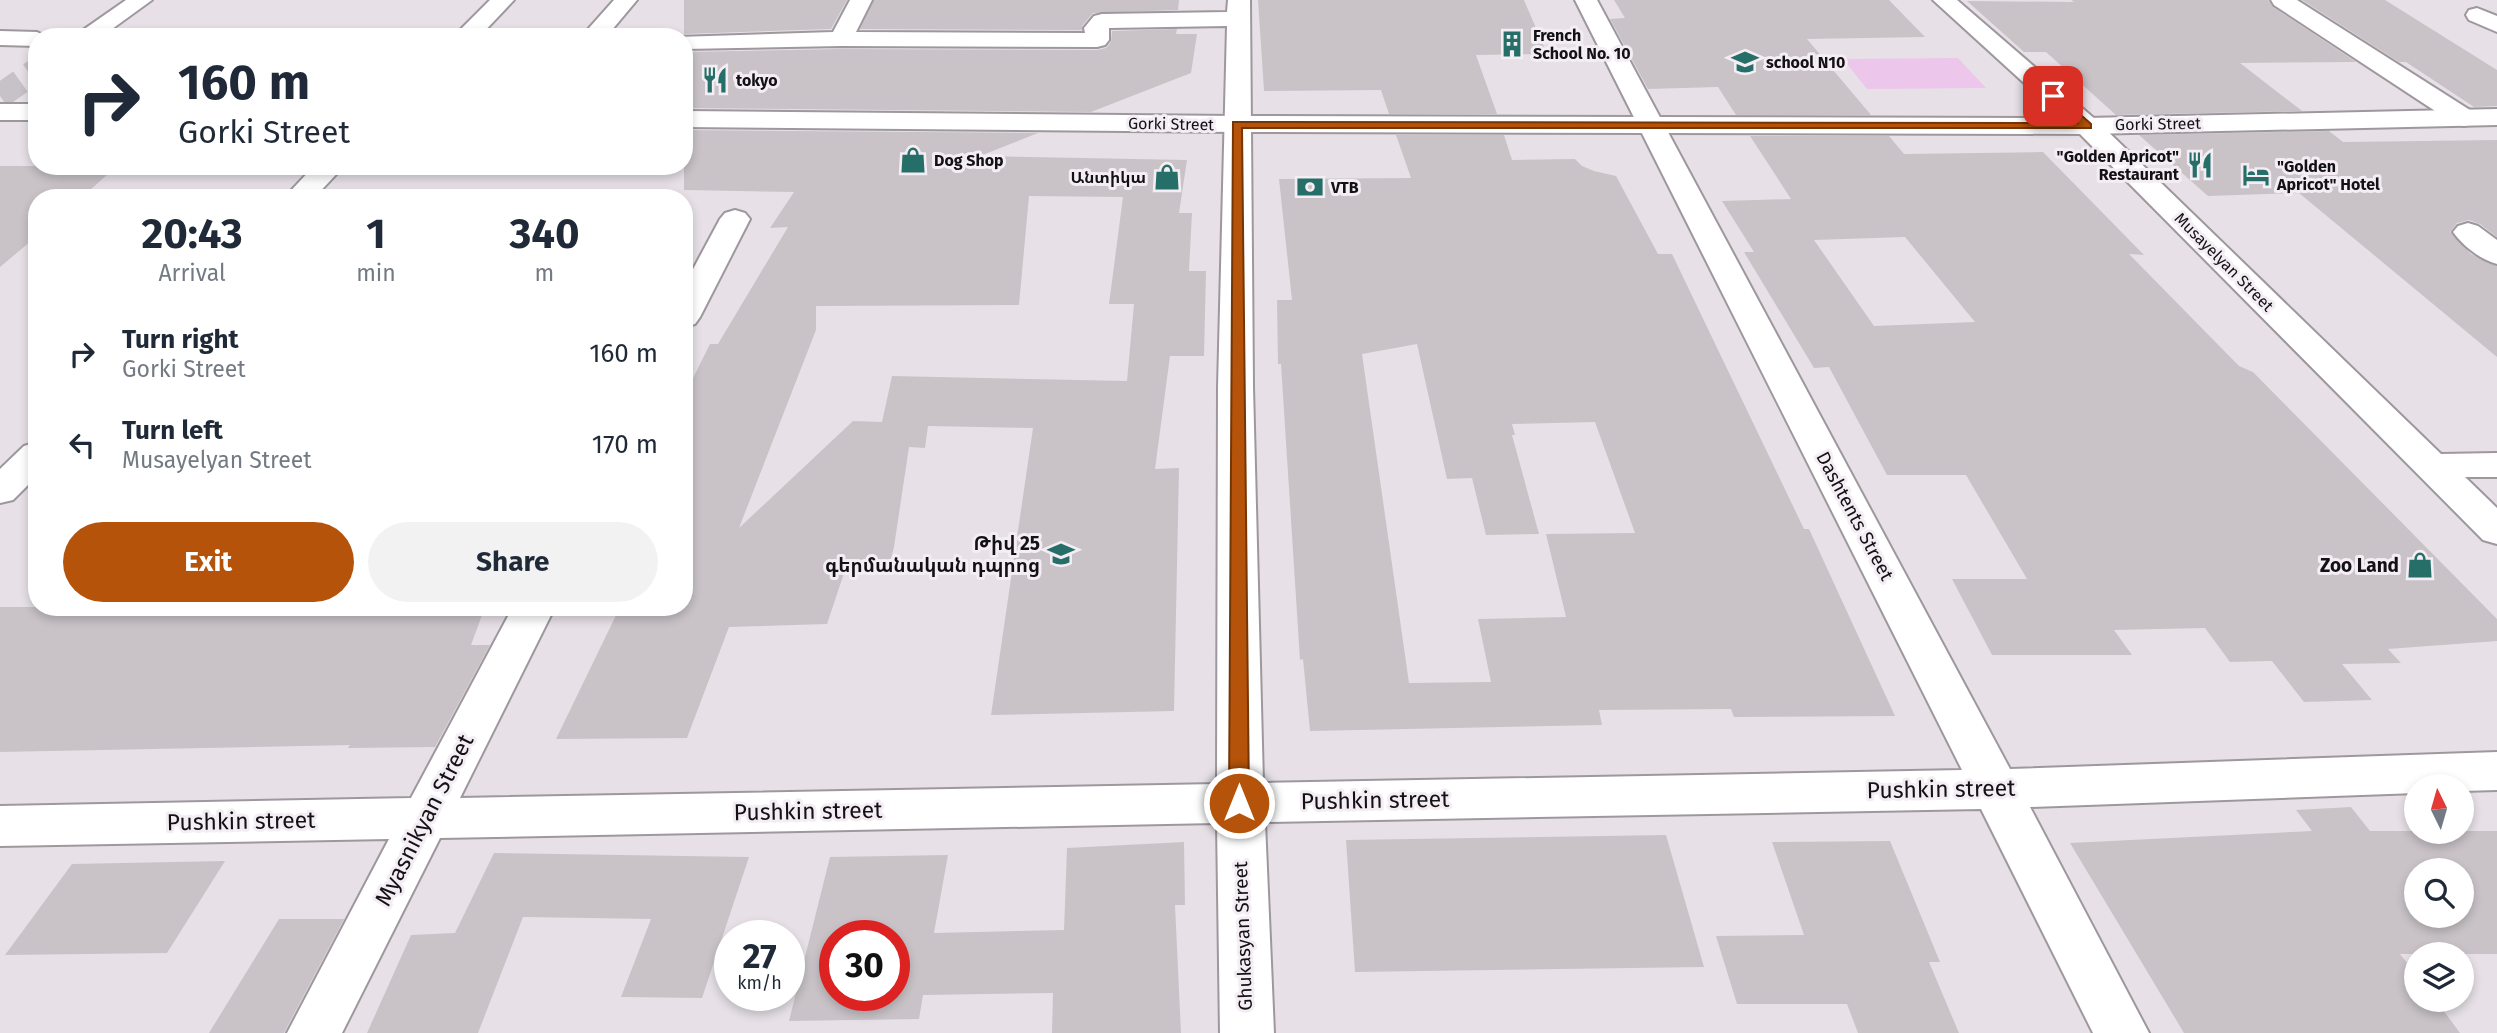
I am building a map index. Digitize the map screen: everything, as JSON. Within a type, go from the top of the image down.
[{"type":"street","points":[[99,28],[141,0]]},
{"type":"street","points":[[474,28],[503,0]]},
{"type":"street","points":[[601,28],[625,0]]},
{"type":"street","points":[[841,39],[861,0]]},
{"type":"street","name":"Dashtents Street","points":[[1586,0],[1998,789],[2122,1033]]},
{"type":"street","name":"Musayelyan Street","points":[[1944,0],[2087,126],[2497,531]]},
{"type":"street","points":[[2282,0],[2464,118]]},
{"type":"street","points":[[693,42],[841,39],[1097,40],[1096,27],[1101,10],[1239,9]]},
{"type":"street","name":"Ghukasyan Street","points":[[1239,9],[1239,803],[1247,1033]]},
{"type":"street","points":[[0,38],[28,39]]},
{"type":"street","points":[[0,112],[28,112]]},
{"type":"street","name":"Gorki Street","points":[[693,119],[1237,124],[2087,126],[2497,117]]},
{"type":"street","points":[[307,189],[321,175]]},
{"type":"street","points":[[693,300],[735,219]]},
{"type":"street","points":[[2468,232],[2497,255]]},
{"type":"street","points":[[0,491],[28,463]]},
{"type":"street","points":[[2431,466],[2497,465]]},
{"type":"street","name":"Myasnikyan Street","points":[[314,1033],[529,616]]},
{"type":"street","name":"Pushkin street","points":[[0,826],[1998,789],[2497,771]]},
{"type":"shaded area","points":[[1958,58],[1986,88],[1867,89],[1843,59]]},
{"type":"building","points":[[684,0],[847,0],[831,29],[693,34],[693,28],[684,28]]},
{"type":"building","points":[[874,0],[1179,0],[1178,10],[1093,13],[1082,26],[1082,30],[860,29]]},
{"type":"building","name":"French School No. 10","points":[[1258,0],[1524,0],[1547,54],[1476,55],[1497,114],[1389,114],[1381,90],[1264,91]]},
{"type":"building","points":[[1614,0],[1889,0],[1925,37],[1807,39],[1871,115],[1736,115],[1718,87],[1648,89],[1610,19],[1625,18]]},
{"type":"building","points":[[2071,0],[2268,0],[2273,7],[2356,62],[2240,63],[2302,111],[2116,115],[2046,52],[2024,52],[1967,1],[2074,2]]},
{"type":"building","points":[[2302,0],[2385,0],[2497,70],[2497,106],[2474,107],[2406,62],[2399,62]]},
{"type":"building","points":[[1177,29],[1176,34],[1197,34],[1191,73],[1091,112],[693,108],[693,52],[841,49],[1097,50],[1106,48],[1111,42],[1112,31]]},
{"type":"building","points":[[693,130],[1038,133],[980,156],[1187,160],[1179,213],[1192,213],[1189,271],[1206,271],[1204,356],[1170,356],[1155,469],[1179,468],[1174,711],[991,715],[1033,428],[928,426],[925,448],[909,447],[894,547],[887,573],[848,561],[827,624],[729,627],[687,738],[556,739],[616,616],[693,616],[693,378],[710,344],[718,344],[788,227],[770,228],[794,192],[684,189],[684,175],[693,175]],"holes":[[[1029,196],[1123,197],[1109,304],[1134,304],[1127,381],[892,376],[882,422],[853,421],[739,528],[816,330],[816,306],[1019,305]]]},
{"type":"building","points":[[2329,131],[2343,142],[2497,140],[2497,237],[2480,224],[2469,220],[2457,223],[2450,232],[2471,254],[2497,266],[2497,357],[2299,193],[2208,196],[2139,135]]},
{"type":"building","points":[[1396,135],[1504,135],[1512,160],[1575,159],[1582,166],[1594,171],[1616,176],[1658,254],[1672,254],[1804,529],[1809,529],[1895,716],[1734,717],[1731,709],[1599,710],[1602,725],[1310,731],[1303,659],[1300,660],[1281,364],[1278,364],[1277,300],[1292,300],[1279,179],[1411,178]],"holes":[[[1417,344],[1447,479],[1472,478],[1486,535],[1539,534],[1512,435],[1515,435],[1512,424],[1595,422],[1635,533],[1546,534],[1566,617],[1478,619],[1491,682],[1409,683],[1362,354]]]},
{"type":"building","points":[[1750,136],[1889,136],[1904,154],[2043,152],[2144,255],[2129,254],[2239,366],[2253,372],[2497,619],[2497,641],[2388,649],[2401,663],[2342,664],[2372,700],[2304,702],[2272,661],[2230,662],[2205,628],[2114,630],[2132,655],[1992,655],[1952,579],[2027,579],[1966,475],[1887,475],[1829,367],[1814,368],[1744,252],[1754,252],[1722,201],[1791,199]],"holes":[[[1905,237],[1975,322],[1874,326],[1814,240]]]},
{"type":"building","points":[[0,166],[28,166],[28,175],[107,175],[91,189],[28,189],[28,244],[0,267]]},
{"type":"building","points":[[0,607],[28,607],[28,616],[482,616],[471,645],[490,645],[435,747],[348,748],[350,745],[0,752]]},
{"type":"building","points":[[2351,807],[2370,831],[2404,831],[2404,844],[2474,844],[2474,831],[2497,831],[2497,954],[2474,954],[2474,942],[2404,942],[2404,954],[2400,954],[2404,959],[2404,1012],[2445,1012],[2460,1033],[2184,1033],[2070,843],[2312,831],[2296,810]]},
{"type":"building","points":[[1666,835],[1704,967],[1355,972],[1346,840]]},
{"type":"building","points":[[1890,841],[1940,962],[1929,962],[1959,1033],[1858,1033],[1847,1004],[1737,1004],[1716,936],[1804,935],[1772,842]]},
{"type":"building","points":[[1184,842],[1185,905],[1175,905],[1181,1033],[1052,1033],[1053,993],[923,995],[919,1019],[789,1021],[792,1011],[805,1011],[805,957],[830,857],[948,855],[934,933],[1064,930],[1067,848]]},
{"type":"building","points":[[494,853],[749,857],[728,920],[714,920],[714,962],[702,998],[621,997],[651,919],[523,917],[478,1033],[367,1033],[411,935],[455,933]]},
{"type":"building","points":[[225,861],[167,953],[5,955],[72,864]]},
{"type":"building","points":[[279,919],[344,919],[284,1033],[209,1033]]},
{"type":"tunnel","points":[[0,96],[28,76]]},
{"type":"place","name":"French School No. 10","points":[[1512,44]]},
{"type":"place","name":"school N10","points":[[1745,62]]},
{"type":"place","name":"tokyo","points":[[715,80]]},
{"type":"place","name":"Dog Shop","points":[[913,160]]},
{"type":"place","name":"\"Golden Apricot\" Restaurant","points":[[2200,165]]},
{"type":"place","name":"\"Golden Apricot\" Hotel","points":[[2256,175]]},
{"type":"place","name":"Անտիկա","points":[[1167,177]]},
{"type":"place","name":"VTB","points":[[1310,187]]},
{"type":"place","name":"Թիվ 25 գերմանական դպրոց","points":[[1061,554]]},
{"type":"place","name":"Zoo Land","points":[[2420,565]]},
{"type":"route","points":[[1239,803],[1237,124],[2087,126],[2053,96]]}]
